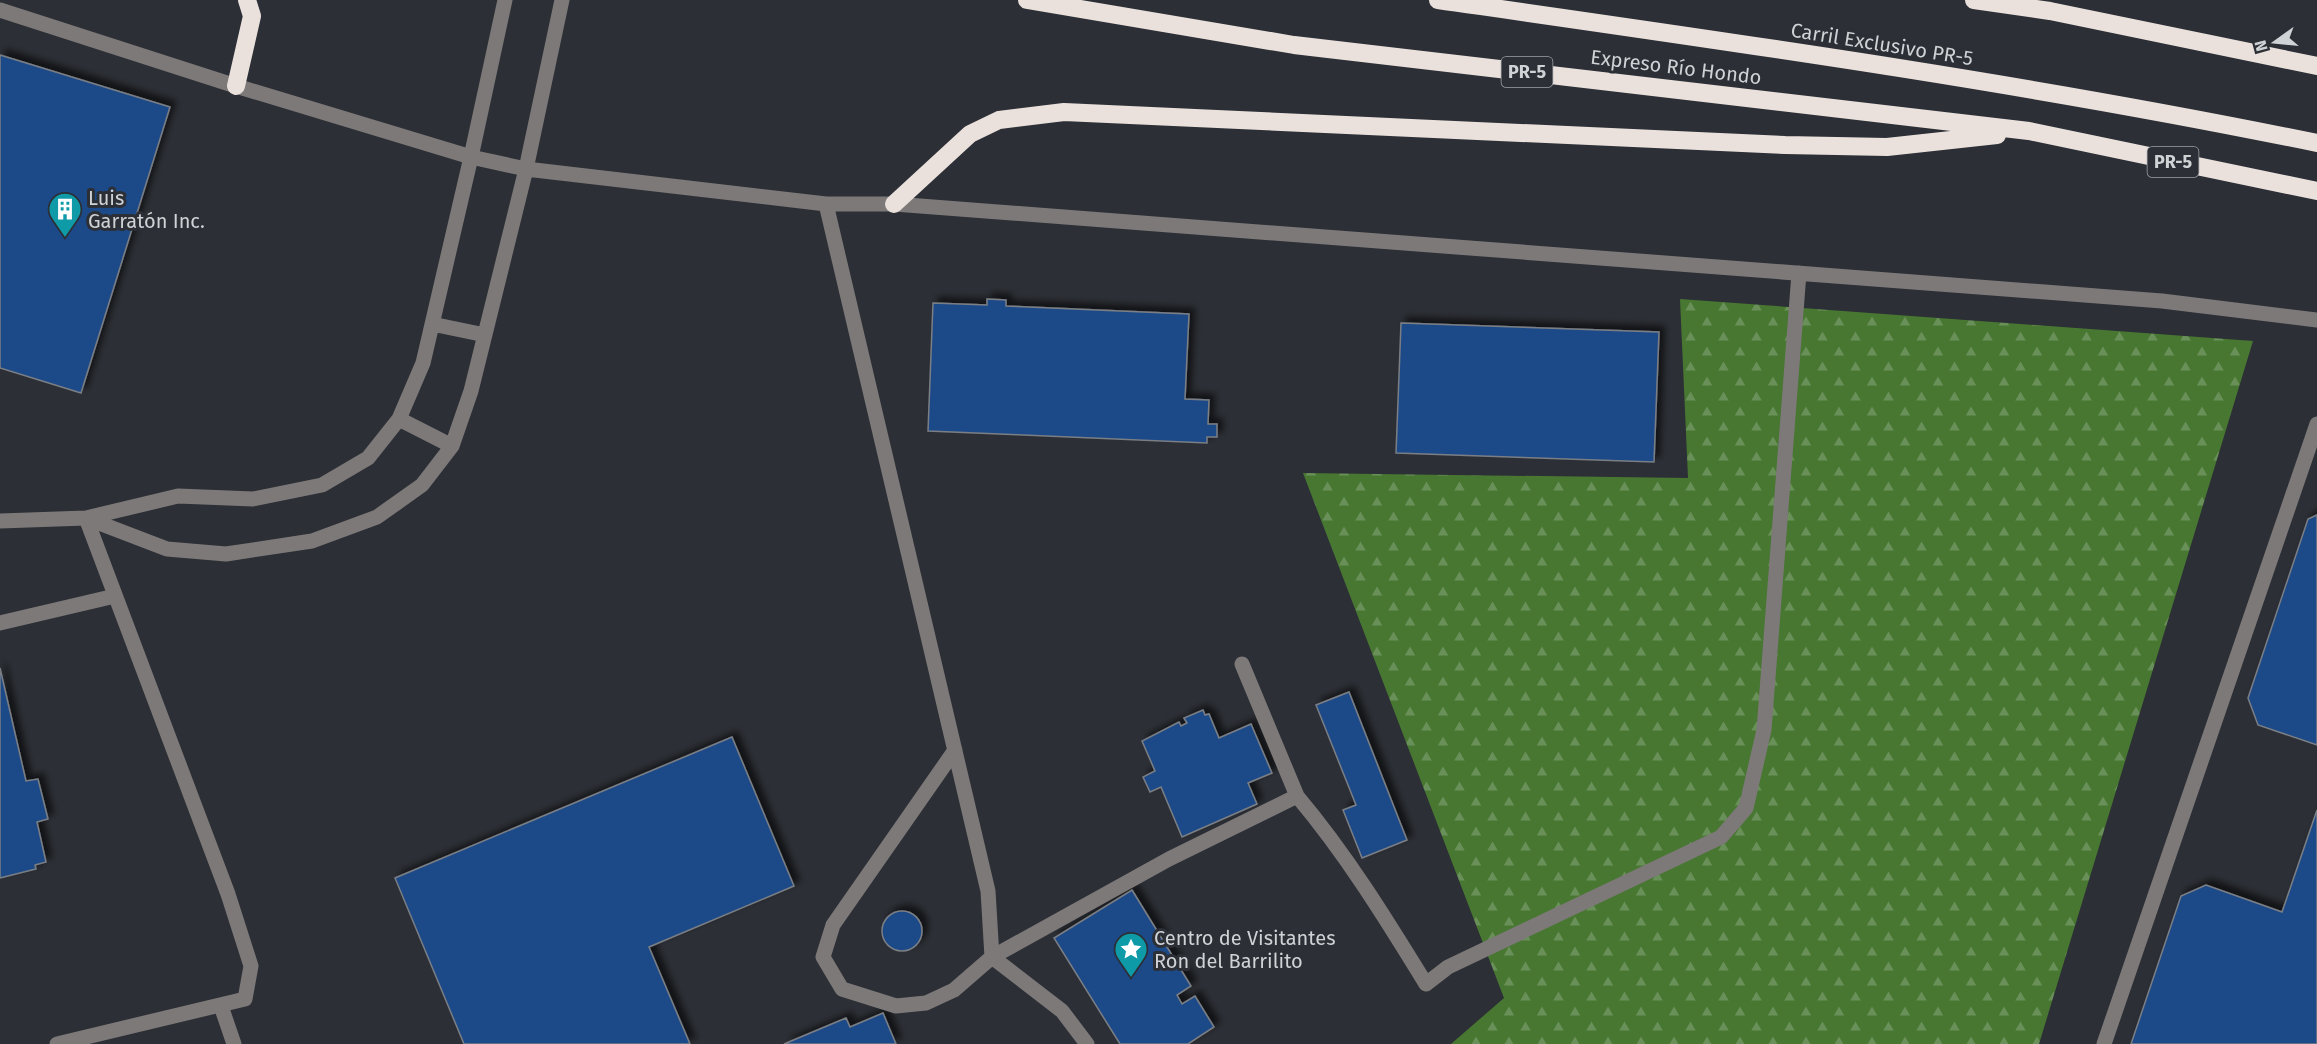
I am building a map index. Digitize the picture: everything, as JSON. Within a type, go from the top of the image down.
[{"type":"highway","points":[[236,86],[252,16],[248,0]]},
{"type":"highway","name":"Expreso Río Hondo","points":[[1027,0],[1294,45],[2029,131],[2317,191]]},
{"type":"highway","name":"Carril Exclusivo PR-5","points":[[1438,0],[2047,92],[2317,143]]},
{"type":"highway","points":[[1974,0],[2050,11],[2317,66]]},
{"type":"highway","points":[[2063,0],[2116,25]]},
{"type":"highway","points":[[894,204],[970,134],[999,120],[1064,112],[1773,145],[1887,147],[2029,131]]},
{"type":"street","points":[[0,521],[86,519],[178,496],[253,499],[322,485],[368,458],[399,419],[423,363],[505,0]]},
{"type":"street","points":[[86,519],[167,549],[226,554],[312,541],[377,517],[422,485],[452,446],[471,391],[526,169],[562,0]]},
{"type":"street","points":[[0,10],[236,86],[471,157],[526,169],[826,204],[894,204],[2162,301],[2317,320]]},
{"type":"street","points":[[826,204],[988,891],[992,957],[1062,1011],[1087,1044]]},
{"type":"street","points":[[1242,664],[1298,796],[1364,885],[1426,984],[1448,967],[1721,837],[1746,808],[1764,730],[1799,273]]},
{"type":"street","points":[[432,324],[485,335]]},
{"type":"street","points":[[399,419],[452,446]]},
{"type":"street","points":[[2104,1044],[2317,424]]},
{"type":"street","points":[[57,1044],[245,999],[251,966],[228,894],[86,519]]},
{"type":"street","points":[[0,622],[115,596]]},
{"type":"street","points":[[955,750],[833,925],[823,957],[842,989],[896,1006],[926,1003],[954,990],[992,957],[1169,859],[1298,796]]},
{"type":"street","points":[[221,1006],[234,1044]]},
{"type":"green space","points":[[1680,299],[2253,341],[2039,1044],[1451,1044],[1504,998],[1303,473],[1688,478]]},
{"type":"building","name":"Luis Garratón Inc.","points":[[0,55],[170,107],[81,393],[0,368]]},
{"type":"building","points":[[987,299],[1006,300],[1006,306],[1189,314],[1185,399],[1209,400],[1208,424],[1217,424],[1217,437],[1207,437],[1207,443],[928,431],[933,303],[987,305]]},
{"type":"building","points":[[1401,323],[1659,332],[1654,462],[1396,453]]},
{"type":"building","points":[[2317,515],[2317,745],[2258,725],[2248,698],[2308,519]]},
{"type":"building","points":[[0,668],[26,781],[38,779],[48,819],[37,822],[46,862],[35,865],[36,869],[0,878]]},
{"type":"building","points":[[1349,692],[1407,840],[1362,858],[1343,810],[1356,805],[1316,705]]},
{"type":"building","points":[[1203,710],[1205,715],[1209,714],[1219,738],[1251,724],[1272,773],[1248,783],[1257,804],[1182,837],[1161,787],[1150,792],[1143,777],[1155,771],[1142,741],[1179,722],[1181,726],[1187,723],[1184,718]]},
{"type":"building","points":[[732,737],[794,886],[649,947],[690,1044],[464,1044],[395,878]]},
{"type":"building","points":[[2317,810],[2317,1044],[2131,1044],[2181,896],[2206,885],[2282,912]]},
{"type":"building","points":[[1132,890],[1191,986],[1177,995],[1182,1004],[1195,996],[1214,1027],[1188,1044],[1120,1044],[1054,938]]},
{"type":"building","points":[[902,911],[910,912],[916,917],[921,923],[921,939],[916,945],[910,950],[902,951],[894,950],[888,945],[883,939],[882,931],[883,923],[888,917],[894,912]]},
{"type":"building","points":[[883,1013],[896,1044],[784,1044],[846,1018],[850,1027]]},
{"type":"place","name":"Luis Garratón Inc.","points":[[65,238]]},
{"type":"place","name":"Centro de Visitantes Ron del Barrilito","points":[[1131,978]]}]
